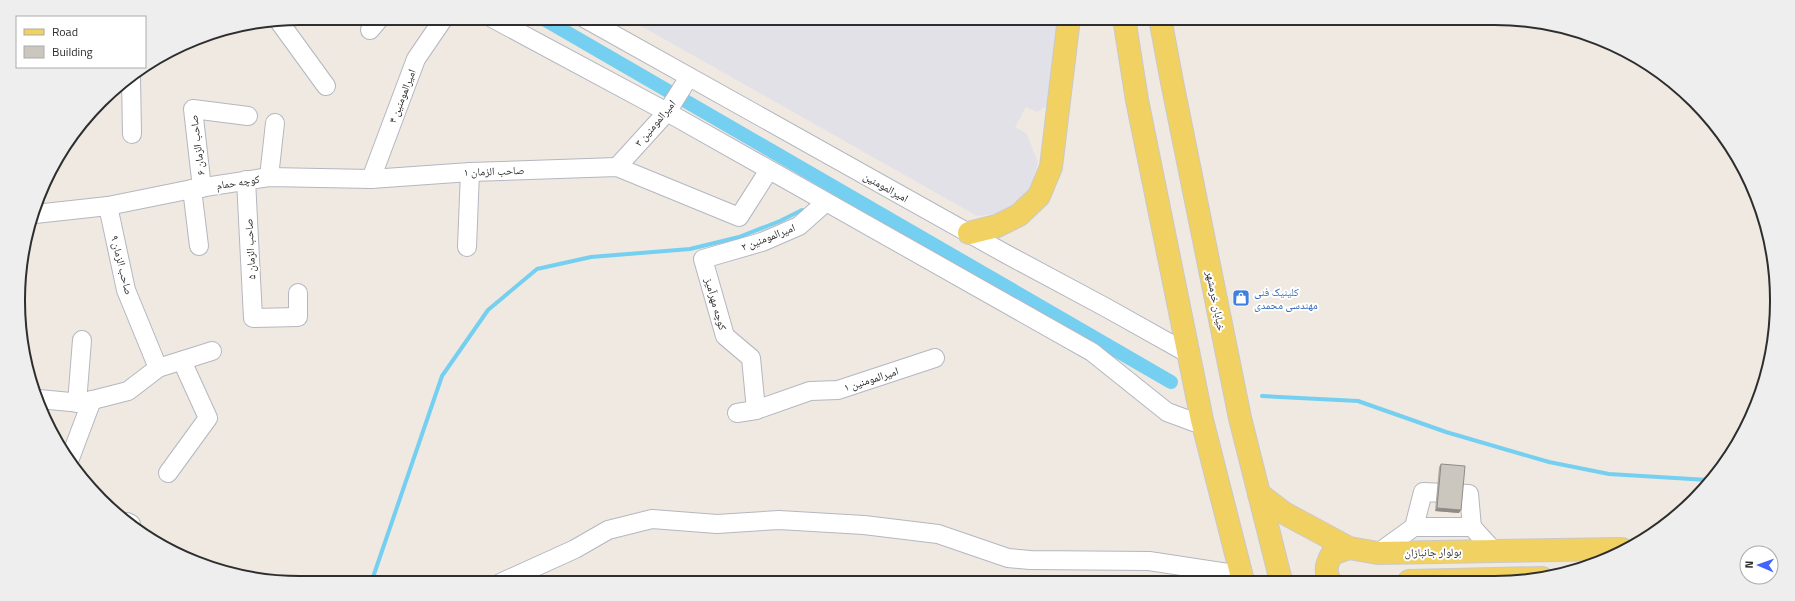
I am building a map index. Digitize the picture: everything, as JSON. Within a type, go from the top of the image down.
[{"type":"main road","points":[[969,233],[997,226],[1019,215],[1039,196],[1051,167],[1068,25]]},
{"type":"main road","points":[[1125,25],[1137,100],[1202,420],[1241,576]]},
{"type":"main road","name":"خیابان خرمشهر","points":[[1161,25],[1173,90],[1233,384],[1259,494],[1281,576]]},
{"type":"main road","name":"بولوار جانبازان","points":[[1259,494],[1284,513],[1349,548],[1378,554],[1613,549]]},
{"type":"main road","points":[[1327,576],[1327,563],[1332,554],[1349,548]]},
{"type":"street","name":"امیرالمومنین ۴","points":[[371,179],[416,59],[439,25]]},
{"type":"street","points":[[505,25],[667,112],[1092,352],[1167,412],[1194,422],[1202,420]]},
{"type":"street","name":"امیرالمومنین","points":[[596,25],[1189,354]]},
{"type":"street","points":[[282,26],[326,86]]},
{"type":"street","name":"امیرالمومنین ۳","points":[[617,167],[667,112],[689,77]]},
{"type":"street","points":[[131,83],[132,134]]},
{"type":"street","name":"صاحب الزمان ۶","points":[[197,188],[193,109],[248,116]]},
{"type":"street","points":[[270,177],[275,123]]},
{"type":"street","name":"صاحب الزمان ۱","points":[[371,179],[470,172],[617,167]]},
{"type":"street","points":[[617,167],[739,218],[769,170]]},
{"type":"street","points":[[467,247],[470,172]]},
{"type":"street","name":"کوچه حمام","points":[[108,206],[197,188],[270,177],[371,179]]},
{"type":"street","name":"صاحب الزمان ۵","points":[[246,180],[253,318],[298,317],[298,293]]},
{"type":"street","points":[[197,188],[199,246]]},
{"type":"street","name":"امیرالمومنین ۲","points":[[703,259],[762,242],[799,226],[826,202]]},
{"type":"street","points":[[39,214],[108,206]]},
{"type":"street","name":"صاحب الزمان ۹","points":[[108,206],[126,290],[158,368]]},
{"type":"street","name":"کوچه مهرآمیز","points":[[703,259],[725,336],[751,358],[756,410]]},
{"type":"street","points":[[71,454],[84,401],[82,340]]},
{"type":"street","points":[[44,399],[84,401],[128,392],[158,368],[212,351]]},
{"type":"street","name":"امیرالمومنین ۱","points":[[737,413],[756,410],[810,391],[838,390],[935,358]]},
{"type":"street","points":[[168,473],[208,418],[182,361]]},
{"type":"street","points":[[1414,527],[1423,492],[1469,494],[1472,527],[1494,551]]},
{"type":"street","points":[[515,576],[575,549],[608,530],[652,519],[717,524],[779,520],[864,525],[938,534],[1008,558],[1030,560],[1148,561],[1231,576]]},
{"type":"street","points":[[1378,554],[1414,527],[1472,527]]},
{"type":"shaded area","points":[[639,25],[1058,25],[1050,104],[1037,112],[1026,107],[1015,127],[1026,133],[1038,162],[1029,194],[1004,213],[977,216]]},
{"type":"building","points":[[1441,464],[1465,466],[1461,510],[1437,508]]},
{"type":"waterway","points":[[554,25],[1171,382]]},
{"type":"waterway","points":[[373,576],[442,376],[488,310],[537,269],[591,257],[690,249],[739,237],[780,221],[802,210]]},
{"type":"waterway","points":[[1262,396],[1358,401],[1446,432],[1549,462],[1609,474],[1704,480]]},
{"type":"place","name":"کلینیک فنی مهندسی محمدی","points":[[1241,298]]}]
